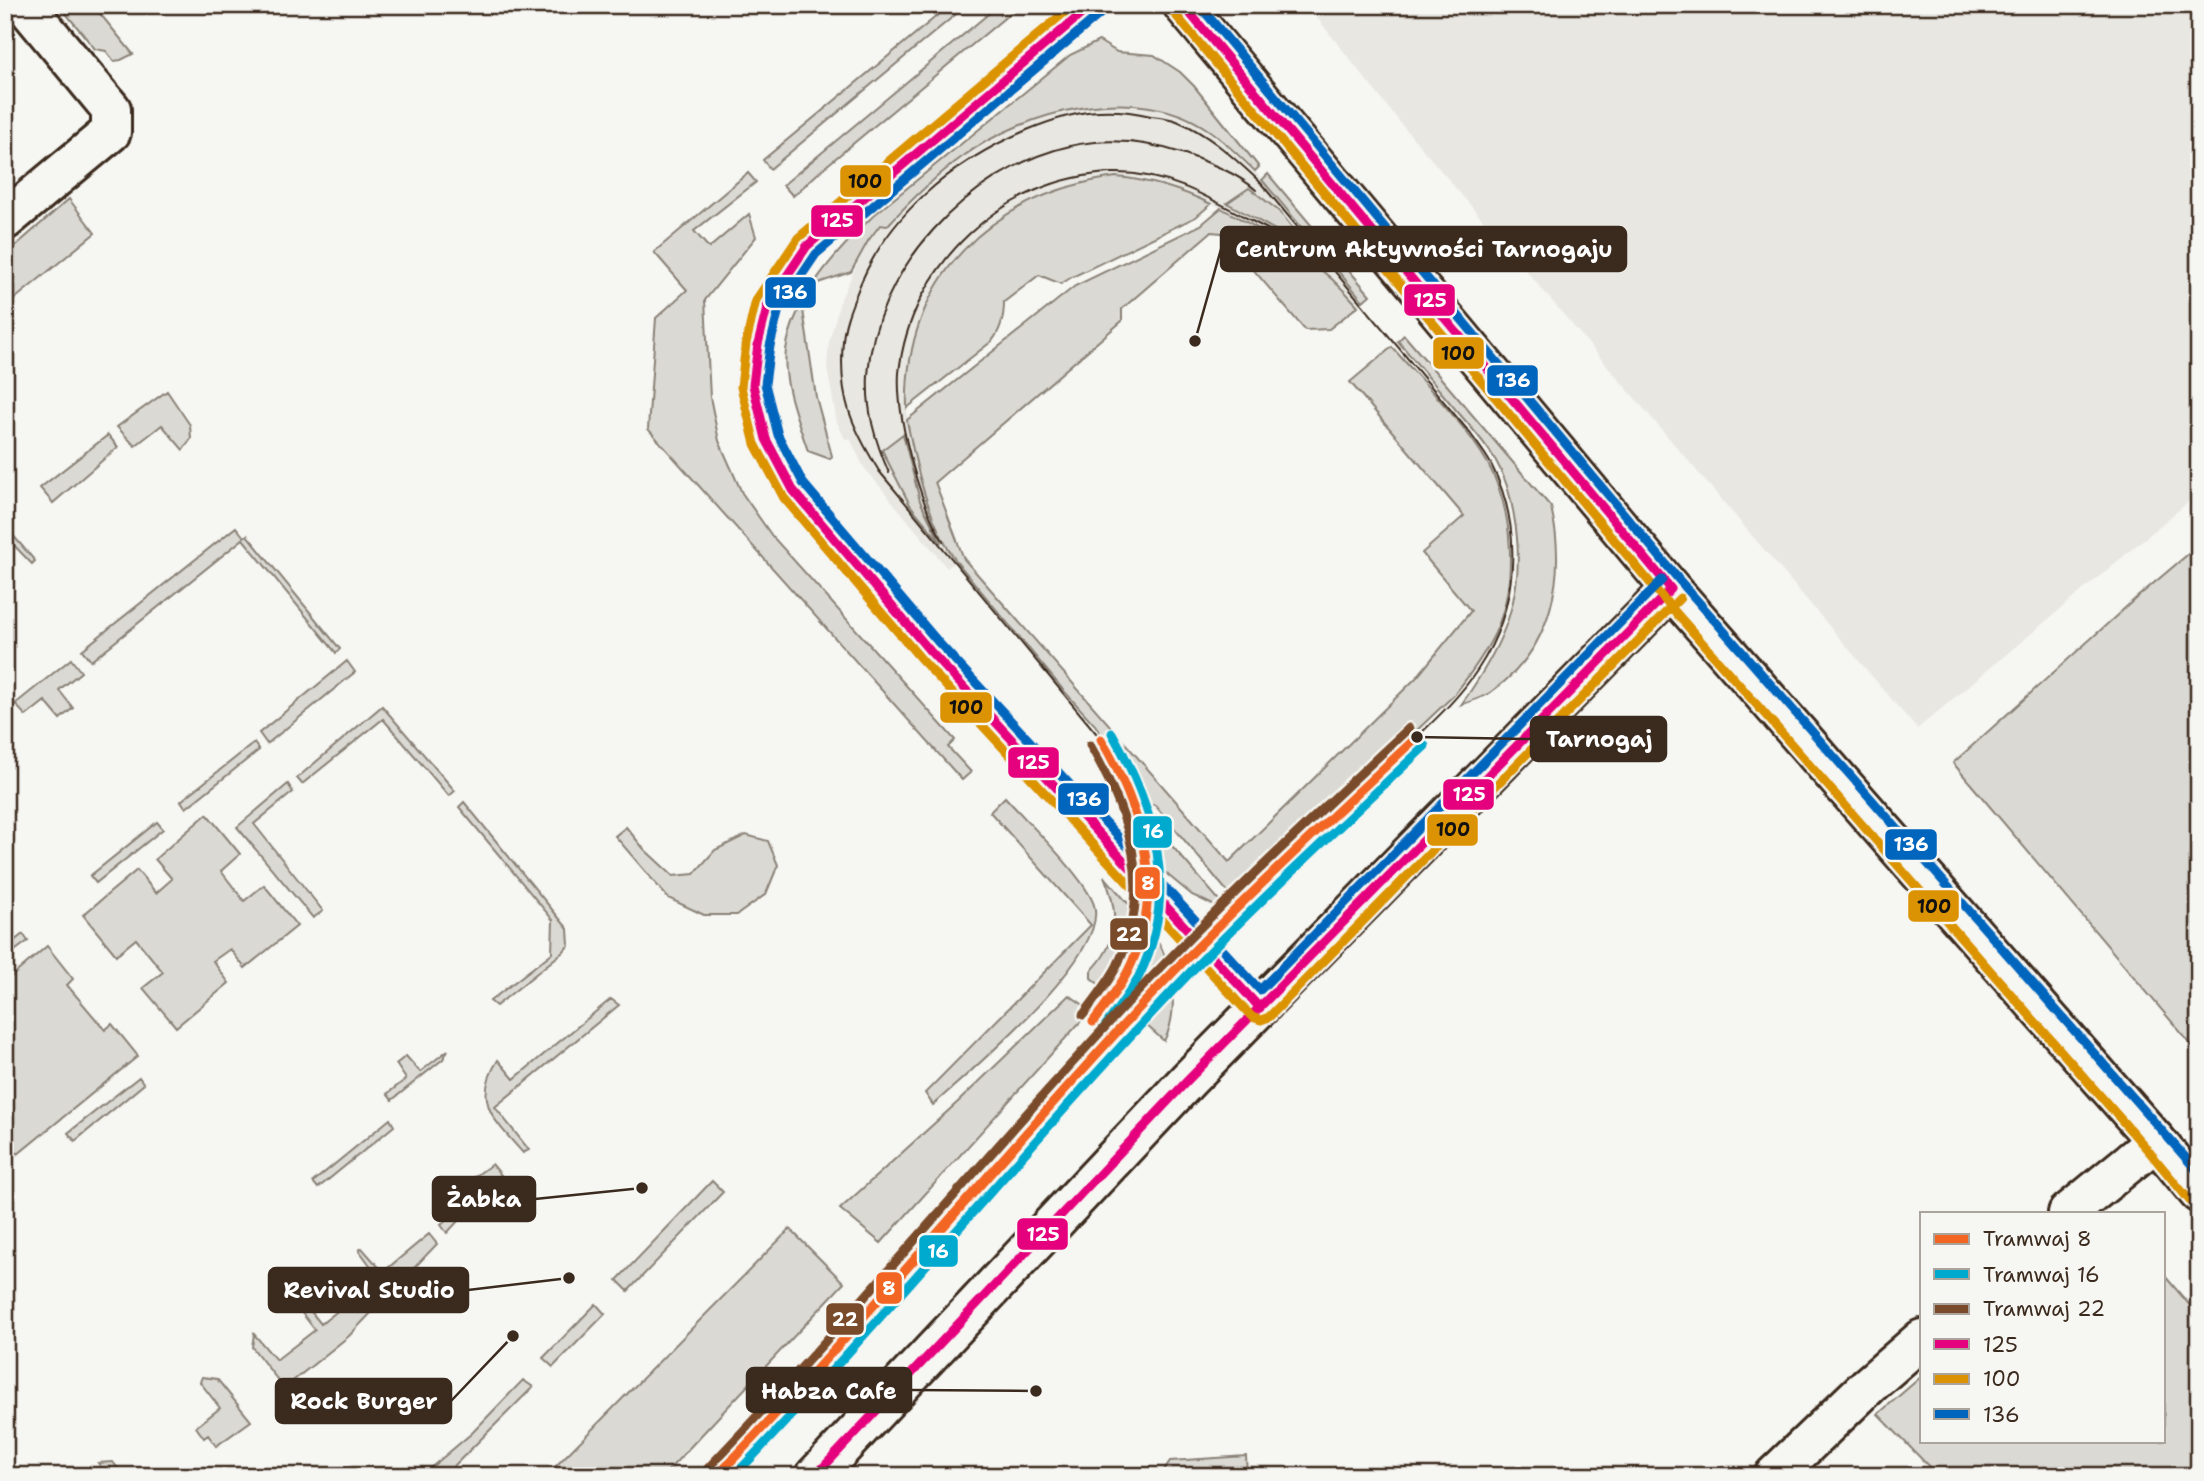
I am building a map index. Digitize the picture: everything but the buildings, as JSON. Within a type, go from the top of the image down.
[{"type":"street","points":[[5,220],[111,132],[111,109],[25,5]]},
{"type":"street","points":[[1183,5],[1671,589],[2199,1193]]},
{"type":"street","points":[[815,1476],[1188,1080],[1671,589]]},
{"type":"street","points":[[2069,1212],[2156,1141]]},
{"type":"street","points":[[1774,1476],[1869,1385],[1920,1341]]},
{"type":"shaded area","points":[[59,5],[93,5],[133,54],[114,61],[106,51],[95,49]]},
{"type":"shaded area","points":[[950,5],[967,5],[770,169],[763,160]]},
{"type":"shaded area","points":[[999,5],[1020,5],[793,196],[783,185]]},
{"type":"shaded area","points":[[1307,5],[2199,5],[2199,493],[1917,729],[1402,125]]},
{"type":"shaded area","points":[[1099,41],[1117,52],[1154,55],[1180,72],[1259,167],[1255,171],[1207,129],[1179,115],[1148,107],[1115,105],[1049,115],[1017,126],[962,157],[913,198],[887,226],[880,225],[851,272],[818,283],[803,310],[816,397],[832,456],[830,459],[808,451],[789,388],[785,362],[791,330],[798,312],[819,276],[874,215],[1070,55]]},
{"type":"shaded area","points":[[1108,103],[1133,104],[1167,112],[1189,119],[1207,129],[1255,171],[1363,301],[1358,306],[1343,288],[1303,254],[1221,208],[1186,192],[1147,179],[1116,177],[1092,180],[1066,187],[1017,207],[991,224],[965,247],[947,269],[930,298],[910,355],[906,385],[908,426],[921,482],[956,561],[947,568],[863,466],[850,438],[845,439],[837,422],[827,368],[829,343],[840,301],[868,241],[880,225],[887,225],[934,179],[963,156],[1023,124],[1070,110]]},
{"type":"shaded area","points":[[748,173],[756,182],[694,231],[709,248],[749,214],[756,237],[705,300],[710,397],[719,441],[742,493],[772,536],[955,740],[948,747],[971,772],[962,780],[648,429],[656,318],[687,290],[654,252]]},
{"type":"shaded area","points":[[1268,174],[1370,295],[1363,301],[1262,180]]},
{"type":"shaded area","points":[[1116,177],[1165,186],[1211,204],[1196,217],[1061,284],[1039,275],[1004,302],[1001,323],[992,341],[907,408],[910,362],[921,320],[939,282],[964,250],[994,223],[1030,202],[1071,186]]},
{"type":"shaded area","points":[[1249,188],[1279,211],[1317,259],[1300,244],[1227,203]]},
{"type":"shaded area","points":[[69,199],[95,233],[5,307],[5,255]]},
{"type":"shaded area","points":[[1221,208],[1310,261],[1358,306],[1329,329],[1305,330],[1222,233],[1211,232],[1122,309],[1122,321],[935,482],[964,559],[1229,862],[1417,677],[1471,611],[1422,553],[1464,516],[1350,382],[1392,347],[1466,432],[1487,462],[1496,481],[1507,524],[1510,570],[1502,613],[1495,633],[1481,658],[1454,695],[1249,890],[1226,890],[1155,805],[1140,804],[1123,767],[1095,725],[956,561],[938,530],[925,496],[907,420],[1075,286],[1201,225]]},
{"type":"shaded area","points":[[1404,335],[1551,507],[1556,533],[1555,585],[1550,610],[1541,633],[1512,675],[1488,694],[1461,705],[1489,661],[1509,616],[1518,569],[1514,516],[1508,488],[1496,461],[1477,434],[1398,341]]},
{"type":"shaded area","points":[[167,391],[190,425],[191,439],[183,450],[162,425],[135,446],[117,427]]},
{"type":"shaded area","points":[[903,434],[920,501],[941,543],[910,505],[882,450]]},
{"type":"shaded area","points":[[108,435],[118,447],[53,503],[40,488]]},
{"type":"shaded area","points":[[5,526],[35,561],[32,564],[8,539],[5,540]]},
{"type":"shaded area","points":[[236,527],[244,537],[247,535],[340,649],[336,653],[243,539],[91,661],[82,650]]},
{"type":"shaded area","points":[[2199,545],[2199,1054],[1953,763]]},
{"type":"shaded area","points":[[71,659],[81,672],[59,690],[73,708],[60,719],[45,701],[26,716],[15,704]]},
{"type":"shaded area","points":[[347,661],[355,672],[267,744],[259,733]]},
{"type":"shaded area","points":[[382,706],[455,791],[449,796],[383,719],[302,784],[297,778]]},
{"type":"shaded area","points":[[254,743],[259,750],[186,808],[181,801]]},
{"type":"shaded area","points":[[288,784],[293,792],[254,824],[323,911],[313,918],[237,827]]},
{"type":"shaded area","points":[[1005,797],[1054,850],[1088,893],[1094,905],[1093,927],[1081,953],[1060,982],[1004,1040],[933,1105],[925,1093],[1091,925],[990,812]]},
{"type":"shaded area","points":[[464,802],[568,929],[569,945],[563,952],[496,1006],[490,1001],[552,953],[553,920],[459,807]]},
{"type":"shaded area","points":[[207,814],[240,854],[221,871],[244,901],[264,885],[297,926],[245,968],[230,949],[213,961],[229,983],[176,1027],[143,988],[163,972],[136,939],[116,955],[83,915],[137,870],[156,893],[172,879],[155,859]]},
{"type":"shaded area","points":[[157,822],[163,829],[96,883],[90,876]]},
{"type":"shaded area","points":[[1148,823],[1153,824],[1225,907],[1213,905],[1192,895],[1153,859]]},
{"type":"shaded area","points":[[626,827],[644,849],[673,876],[694,874],[715,850],[746,835],[768,841],[778,865],[766,894],[737,915],[704,915],[668,898],[615,836]]},
{"type":"shaded area","points":[[1104,876],[1139,916],[1125,959],[1107,991],[1091,978],[1091,971],[1107,949],[1114,926],[1112,902]]},
{"type":"shaded area","points":[[1151,929],[1169,967],[1129,1010],[1117,999],[1135,971]]},
{"type":"shaded area","points":[[23,934],[28,941],[5,958],[5,948]]},
{"type":"shaded area","points":[[47,946],[73,979],[67,985],[105,1030],[112,1024],[138,1056],[18,1154],[5,1139],[5,982]]},
{"type":"shaded area","points":[[1172,980],[1170,1027],[1164,1041],[1137,1017]]},
{"type":"shaded area","points":[[1069,995],[1091,1010],[881,1243],[840,1209],[959,1101]]},
{"type":"shaded area","points":[[611,999],[619,1005],[495,1107],[529,1150],[523,1153],[496,1121],[487,1100],[490,1075],[498,1060],[514,1079]]},
{"type":"shaded area","points":[[448,1050],[443,1059],[392,1100],[387,1094],[406,1079],[396,1064],[406,1056],[420,1072]]},
{"type":"shaded area","points":[[139,1077],[144,1084],[75,1141],[68,1133]]},
{"type":"shaded area","points":[[390,1119],[394,1126],[318,1188],[313,1182]]},
{"type":"shaded area","points":[[492,1164],[501,1175],[447,1233],[441,1225],[471,1199],[462,1186]]},
{"type":"shaded area","points":[[712,1181],[723,1192],[628,1291],[617,1280]]},
{"type":"shaded area","points":[[790,1229],[844,1283],[663,1476],[546,1476]]},
{"type":"shaded area","points":[[429,1234],[437,1244],[349,1336],[284,1388],[252,1347],[254,1334],[276,1360],[315,1330],[294,1303],[300,1298],[321,1324],[345,1305],[338,1295],[372,1268],[359,1250],[362,1248],[383,1272]]},
{"type":"shaded area","points":[[2166,1277],[2199,1316],[2199,1476],[1938,1476],[1878,1414],[1920,1378],[1920,1442],[2166,1442]]},
{"type":"shaded area","points":[[596,1304],[605,1314],[553,1367],[543,1358]]},
{"type":"shaded area","points":[[202,1377],[217,1379],[251,1421],[216,1446],[208,1435],[204,1438],[196,1427],[220,1408],[200,1382]]},
{"type":"shaded area","points":[[523,1380],[533,1387],[444,1476],[421,1476],[472,1433]]},
{"type":"shaded area","points":[[1246,1456],[1247,1476],[1160,1476],[1170,1461]]},
{"type":"shaded area","points":[[113,1462],[124,1476],[107,1476],[98,1463]]},
{"type":"tram line","points":[[1101,739],[879,471],[849,410],[842,361],[846,323],[869,267],[884,240],[924,195],[973,158],[1027,130],[1071,115],[1105,111],[1168,118],[1189,126],[1231,155],[1250,172],[1470,433],[1491,464],[1502,489],[1512,542],[1512,568],[1502,621],[1471,679],[1417,737]]},
{"type":"tram line","points":[[889,473],[876,437],[868,401],[868,375],[874,336],[888,298],[908,262],[933,230],[963,201],[997,177],[1033,158],[1070,146],[1114,141],[1157,146],[1185,154],[1232,174],[1256,190]]},
{"type":"tram line","points":[[943,541],[925,505],[910,456],[900,409],[899,373],[907,334],[922,297],[943,263],[969,234],[1000,210],[1035,191],[1072,178],[1131,173],[1167,181],[1217,202],[1285,239],[1317,262]]},
{"type":"tram line","name":"22","points":[[708,1468],[816,1352],[1026,1114],[1166,962],[1409,728]]},
{"type":"tram line","name":"16","points":[[1103,1029],[1139,976],[1151,945],[1158,914],[1160,883],[1150,821],[1140,791],[1112,733]]},
{"type":"tram line","name":"8","points":[[717,1476],[825,1360],[1173,972],[1311,836],[1417,737]]},
{"type":"tram line","name":"8","points":[[1093,1022],[1123,980],[1139,943],[1146,913],[1148,883],[1145,853],[1129,795],[1101,739]]},
{"type":"tram line","name":"22","points":[[1083,1015],[1117,966],[1128,938],[1136,881],[1126,825],[1090,745]]},
{"type":"tram line","name":"16","points":[[734,1476],[1182,981],[1285,878],[1425,746]]},
{"type":"transit line","name":"100","points":[[1073,5],[798,238],[756,300],[746,343],[741,387],[755,444],[784,498],[921,659],[1252,1017],[1261,1020],[1269,1017],[1680,598]]},
{"type":"transit line","name":"125","points":[[1092,5],[807,246],[768,304],[758,344],[753,385],[766,439],[793,490],[930,651],[1260,1008]]},
{"type":"transit line","name":"125","points":[[815,1476],[1188,1080],[1671,589],[1183,5]]},
{"type":"transit line","name":"136","points":[[1199,5],[1680,581],[2199,1173]]},
{"type":"transit line","name":"100","points":[[1174,13],[1662,597],[2190,1201]]},
{"type":"transit line","name":"136","points":[[1100,14],[816,254],[779,309],[765,384],[778,435],[803,483],[939,643],[1260,990],[1662,580]]},
{"type":"place","name":"Centrum Aktywności Tarnogaju","points":[[1195,341]]},
{"type":"place","name":"Tarnogaj","points":[[1417,737]]},
{"type":"place","name":"Żabka","points":[[642,1188]]},
{"type":"place","name":"Revival Studio","points":[[569,1278]]},
{"type":"place","name":"Rock Burger","points":[[513,1336]]},
{"type":"place","name":"Habza Cafe","points":[[1036,1391]]}]
